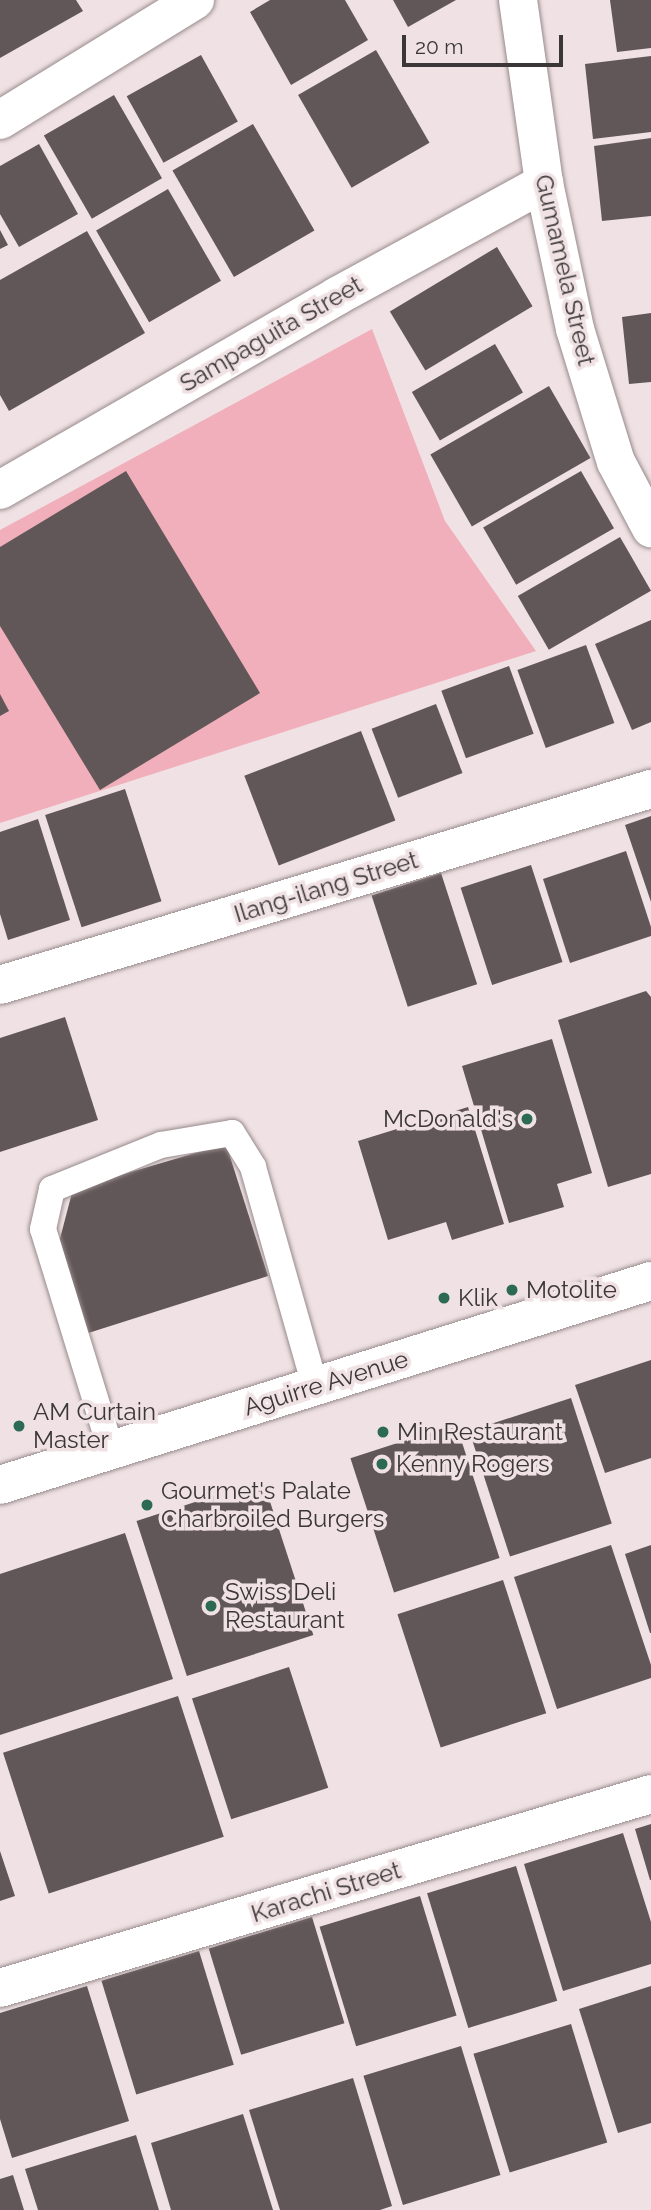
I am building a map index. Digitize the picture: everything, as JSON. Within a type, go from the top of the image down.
[{"type":"street","points":[[0,120],[195,0]]},
{"type":"street","name":"Gumamela Street","points":[[519,0],[544,183],[575,329],[616,462],[651,528]]},
{"type":"street","name":"Sampaguita Street","points":[[0,490],[337,296],[544,183]]},
{"type":"street","name":"Ilang-ilang Street","points":[[0,985],[651,789]]},
{"type":"street","name":"Aguirre Avenue","points":[[0,1485],[651,1281]]},
{"type":"street","name":"Karachi Street","points":[[0,1988],[651,1794]]},
{"type":"lane","points":[[111,1450],[43,1229],[52,1189],[162,1145],[232,1133],[253,1167],[316,1386]]},
{"type":"shaded area","points":[[372,329],[445,521],[536,651],[0,823],[0,530]]},
{"type":"building","points":[[0,0],[76,0],[83,11],[0,58]]},
{"type":"building","points":[[270,0],[345,0],[368,40],[291,85],[250,12]]},
{"type":"building","points":[[393,0],[456,0],[408,27]]},
{"type":"building","points":[[610,0],[651,0],[651,48],[617,52]]},
{"type":"building","points":[[376,50],[430,143],[352,188],[298,95]]},
{"type":"building","points":[[201,55],[238,121],[164,163],[127,96]]},
{"type":"building","points":[[651,56],[651,132],[593,139],[585,64]]},
{"type":"building","points":[[114,95],[162,178],[92,219],[44,136]]},
{"type":"building","points":[[253,124],[314,231],[234,277],[172,170]]},
{"type":"building","points":[[651,138],[651,216],[602,221],[594,146]]},
{"type":"building","points":[[39,144],[78,214],[19,247],[0,214],[0,166]]},
{"type":"building","points":[[168,189],[221,281],[149,322],[96,230]]},
{"type":"building","points":[[0,230],[8,245],[0,249]]},
{"type":"building","points":[[87,231],[145,333],[9,411],[0,395],[0,280]]},
{"type":"building","points":[[497,247],[533,306],[425,371],[390,311]]},
{"type":"building","points":[[651,313],[651,382],[629,384],[622,317]]},
{"type":"building","points":[[495,344],[523,392],[440,440],[412,392]]},
{"type":"building","points":[[549,386],[590,458],[472,526],[430,454]]},
{"type":"building","points":[[126,471],[260,693],[100,790],[0,626],[0,547]]},
{"type":"building","points":[[581,471],[614,528],[516,585],[483,528]]},
{"type":"building","points":[[620,537],[651,591],[549,650],[518,596]]},
{"type":"building","points":[[651,620],[651,722],[632,730],[595,644]]},
{"type":"building","points":[[586,645],[614,723],[546,748],[517,670]]},
{"type":"building","points":[[509,666],[534,734],[466,758],[441,691]]},
{"type":"building","points":[[0,694],[9,711],[0,716]]},
{"type":"building","points":[[436,704],[463,773],[398,798],[372,729]]},
{"type":"building","points":[[361,731],[395,821],[279,865],[244,776]]},
{"type":"building","points":[[125,789],[161,901],[82,927],[45,815]]},
{"type":"building","points":[[651,816],[651,902],[625,825]]},
{"type":"building","points":[[38,819],[70,920],[8,940],[0,914],[0,832]]},
{"type":"building","points":[[626,851],[651,927],[651,936],[570,963],[543,879]]},
{"type":"building","points":[[531,865],[563,962],[492,985],[461,888]]},
{"type":"building","points":[[441,873],[477,984],[408,1007],[372,896]]},
{"type":"building","points":[[646,991],[651,997],[651,1174],[608,1187],[558,1020]]},
{"type":"building","points":[[65,1017],[98,1120],[0,1152],[0,1038]]},
{"type":"building","name":"McDonald's","points":[[552,1039],[592,1173],[557,1184],[564,1207],[509,1223],[462,1066]]},
{"type":"building","points":[[468,1107],[504,1224],[452,1240],[446,1222],[388,1240],[358,1141]]},
{"type":"building","points":[[226,1144],[268,1276],[82,1335],[57,1250],[73,1189]]},
{"type":"building","points":[[651,1360],[651,1458],[605,1473],[575,1385]]},
{"type":"building","points":[[571,1398],[612,1524],[510,1557],[469,1431]]},
{"type":"building","points":[[456,1424],[500,1558],[394,1592],[350,1458]]},
{"type":"building","points":[[263,1480],[313,1635],[187,1676],[137,1521]]},
{"type":"building","points":[[125,1533],[173,1679],[0,1735],[0,1574]]},
{"type":"building","points":[[611,1545],[651,1665],[651,1678],[557,1709],[514,1577]]},
{"type":"building","points":[[651,1545],[651,1633],[650,1633],[625,1554]]},
{"type":"building","points":[[503,1580],[546,1713],[441,1747],[397,1614]]},
{"type":"building","points":[[289,1667],[328,1788],[231,1819],[192,1699]]},
{"type":"building","points":[[178,1696],[224,1837],[49,1894],[3,1753]]},
{"type":"building","points":[[651,1824],[651,1880],[650,1880],[635,1829]]},
{"type":"building","points":[[623,1833],[651,1922],[651,1964],[563,1991],[524,1864]]},
{"type":"building","points":[[0,1851],[15,1896],[0,1901]]},
{"type":"building","points":[[516,1866],[557,2001],[468,2028],[427,1893]]},
{"type":"building","points":[[420,1896],[457,2016],[356,2046],[320,1927]]},
{"type":"building","points":[[312,1917],[344,2023],[241,2055],[209,1949]]},
{"type":"building","points":[[199,1951],[234,2065],[136,2095],[101,1981]]},
{"type":"building","points":[[87,1986],[129,2121],[12,2158],[0,2119],[0,2013]]},
{"type":"building","points":[[651,1986],[651,2123],[618,2133],[579,2009]]},
{"type":"building","points":[[571,2024],[607,2143],[510,2172],[473,2054]]},
{"type":"building","points":[[461,2046],[500,2175],[403,2205],[363,2076]]},
{"type":"building","points":[[353,2078],[392,2206],[380,2210],[280,2210],[249,2110]]},
{"type":"building","points":[[243,2114],[273,2210],[171,2210],[151,2143]]},
{"type":"building","points":[[136,2135],[159,2210],[38,2210],[25,2169]]},
{"type":"building","points":[[13,2175],[24,2210],[0,2210],[0,2179]]},
{"type":"place","name":"McDonald's","points":[[527,1119]]},
{"type":"place","name":"Motolite","points":[[512,1290]]},
{"type":"place","name":"Klik","points":[[444,1298]]},
{"type":"place","name":"AM Curtain Master","points":[[19,1426]]},
{"type":"place","name":"Min Restaurant","points":[[383,1432]]},
{"type":"place","name":"Kenny Rogers","points":[[382,1464]]},
{"type":"place","name":"Gourmet's Palate Charbroiled Burgers","points":[[147,1505]]},
{"type":"place","name":"Swiss Deli Restaurant","points":[[211,1606]]}]
